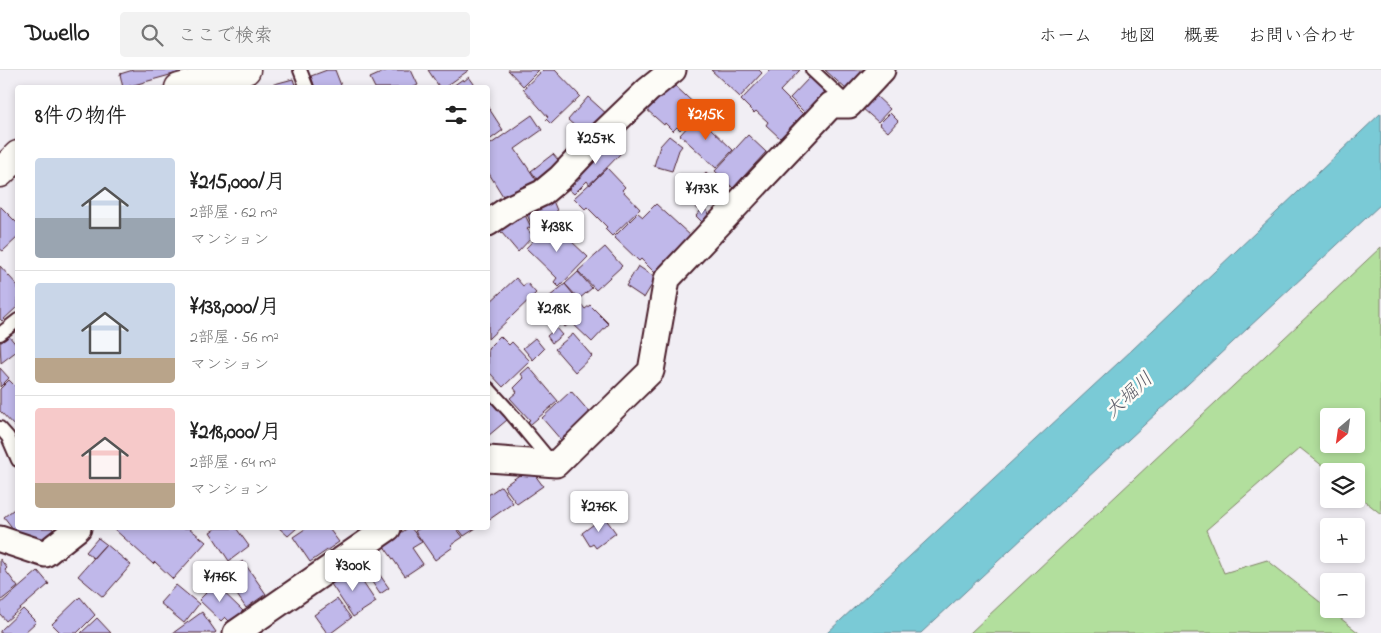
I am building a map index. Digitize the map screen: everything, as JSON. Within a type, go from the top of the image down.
[{"type":"street","points":[[190,85],[246,70]]},
{"type":"street","points":[[490,222],[510,208],[542,193],[560,178],[635,102],[673,70]]},
{"type":"street","points":[[490,459],[556,464],[651,371],[667,278],[831,105],[849,105],[882,70]]},
{"type":"street","points":[[0,172],[15,158]]},
{"type":"street","points":[[236,633],[385,530]]},
{"type":"street","points":[[0,539],[45,554],[67,531]]},
{"type":"lane","points":[[300,70],[306,85]]},
{"type":"lane","points":[[812,70],[849,105]]},
{"type":"lane","points":[[0,334],[15,322]]},
{"type":"lane","points":[[490,390],[552,463]]},
{"type":"lane","points":[[0,428],[8,437],[15,453]]},
{"type":"green space","points":[[1381,247],[1381,514],[1365,501],[1365,463],[1320,464],[1300,448],[1206,530],[1224,573],[1267,560],[1320,602],[1320,618],[1340,618],[1359,633],[970,633]]},
{"type":"water","name":"大堀川","points":[[1381,113],[1381,204],[921,633],[827,633],[1132,350]]},
{"type":"building","points":[[133,70],[188,70],[134,85],[122,85],[120,74]]},
{"type":"building","points":[[327,70],[335,70],[341,85],[314,85],[311,76]]},
{"type":"building","points":[[388,70],[411,70],[418,85],[374,85],[370,78]]},
{"type":"building","points":[[428,70],[469,70],[448,85],[438,85]]},
{"type":"building","points":[[508,70],[539,70],[523,86]]},
{"type":"building","points":[[543,70],[555,70],[580,96],[551,124],[546,119],[548,117],[523,89]]},
{"type":"building","points":[[711,70],[759,70],[762,73],[740,97]]},
{"type":"building","points":[[770,70],[800,70],[780,91],[803,114],[780,138],[766,125],[768,122],[756,111],[754,113],[741,100]]},
{"type":"building","points":[[825,70],[866,70],[847,90]]},
{"type":"building","points":[[469,77],[475,85],[454,85],[463,79],[464,81]]},
{"type":"building","points":[[810,77],[828,93],[807,115],[790,98]]},
{"type":"building","points":[[293,79],[295,85],[271,85]]},
{"type":"building","points":[[671,82],[700,109],[680,130],[677,127],[673,131],[646,109]]},
{"type":"building","points":[[875,95],[890,109],[878,122],[862,108]]},
{"type":"building","points":[[588,97],[609,116],[583,140],[574,132],[577,128],[568,120]]},
{"type":"building","points":[[490,110],[503,130],[490,140]]},
{"type":"building","points":[[890,113],[898,121],[888,132],[879,124]]},
{"type":"building","points":[[699,114],[711,125],[709,127],[733,150],[716,168],[680,135]]},
{"type":"building","points":[[532,115],[542,130],[515,149],[539,184],[506,201],[490,175],[490,145]]},
{"type":"building","points":[[748,135],[766,152],[733,188],[715,171]]},
{"type":"building","points":[[612,136],[624,147],[623,151],[590,185],[587,181],[574,194],[564,185]]},
{"type":"building","points":[[669,136],[682,146],[672,171],[654,166],[660,146]]},
{"type":"building","points":[[553,154],[564,167],[541,184],[531,171]]},
{"type":"building","points":[[607,168],[625,187],[622,190],[640,209],[612,236],[605,229],[607,227],[587,207],[585,209],[574,198]]},
{"type":"building","points":[[706,173],[720,186],[698,209],[685,196]]},
{"type":"building","points":[[552,198],[558,213],[556,214],[557,217],[533,228],[525,210]]},
{"type":"building","points":[[656,204],[691,236],[655,273],[641,259],[639,261],[614,237],[638,213],[643,217]]},
{"type":"building","points":[[0,206],[15,221],[15,240],[3,251],[0,249]]},
{"type":"building","points":[[703,208],[709,213],[702,222],[696,216]]},
{"type":"building","points":[[523,211],[531,227],[527,229],[533,236],[518,252],[496,226]]},
{"type":"building","points":[[551,222],[588,257],[559,287],[554,282],[557,278],[526,248]]},
{"type":"building","points":[[605,247],[622,266],[596,290],[578,271]]},
{"type":"building","points":[[0,266],[15,283],[15,309],[2,321],[0,319]]},
{"type":"building","points":[[638,266],[656,278],[644,298],[626,286]]},
{"type":"building","points":[[578,272],[592,288],[579,299],[565,284]]},
{"type":"building","points":[[516,278],[523,286],[527,283],[536,293],[490,337],[490,302]]},
{"type":"building","points":[[565,284],[585,309],[590,305],[609,324],[592,342],[571,322],[565,327],[544,301]]},
{"type":"building","points":[[556,328],[562,335],[552,343],[547,336]]},
{"type":"building","points":[[573,334],[592,356],[575,372],[555,349]]},
{"type":"building","points":[[9,336],[15,343],[15,352],[1,363],[0,343]]},
{"type":"building","points":[[500,336],[509,345],[512,342],[530,361],[503,387],[490,373],[490,346]]},
{"type":"building","points":[[535,338],[544,349],[533,360],[523,348]]},
{"type":"building","points":[[529,367],[558,401],[531,424],[528,421],[530,420],[510,398],[517,392],[514,388],[524,378],[521,374]]},
{"type":"building","points":[[0,368],[9,378],[0,387]]},
{"type":"building","points":[[9,380],[15,386],[15,427],[0,411],[0,389]]},
{"type":"building","points":[[571,391],[591,414],[561,440],[542,418]]},
{"type":"building","points":[[490,401],[507,420],[490,434]]},
{"type":"building","points":[[525,471],[532,471],[543,486],[517,504],[504,486]]},
{"type":"building","points":[[501,486],[513,503],[490,519],[490,494]]},
{"type":"building","points":[[15,508],[15,530],[54,530],[57,534],[34,544],[27,534],[21,539],[4,517]]},
{"type":"building","points":[[605,518],[616,533],[596,548],[593,544],[590,546],[582,533]]},
{"type":"building","points":[[115,530],[191,530],[206,542],[173,579],[155,562],[153,564]]},
{"type":"building","points":[[214,530],[237,530],[249,546],[229,561],[210,532]]},
{"type":"building","points":[[281,530],[295,530],[288,536]]},
{"type":"building","points":[[304,530],[330,530],[339,542],[310,562],[293,537]]},
{"type":"building","points":[[405,530],[413,530],[422,542],[412,548],[423,564],[405,576],[383,545]]},
{"type":"building","points":[[458,530],[463,537],[435,560],[415,531]]},
{"type":"building","points":[[460,530],[473,530],[464,536]]},
{"type":"building","points":[[98,538],[106,544],[93,558],[86,552]]},
{"type":"building","points":[[106,544],[131,565],[103,597],[78,576]]},
{"type":"building","points":[[0,559],[7,568],[5,570],[18,587],[0,601]]},
{"type":"building","points":[[243,561],[266,594],[246,608],[229,583],[225,586],[219,577]]},
{"type":"building","points":[[352,566],[376,602],[353,617],[331,584],[340,578],[339,575]]},
{"type":"building","points":[[38,571],[49,584],[6,621],[0,614],[0,604]]},
{"type":"building","points":[[377,571],[389,588],[380,594],[368,576]]},
{"type":"building","points":[[212,581],[243,611],[231,623],[225,617],[221,621],[199,600],[206,593],[203,590]]},
{"type":"building","points":[[176,585],[199,604],[184,623],[160,603]]},
{"type":"building","points":[[80,597],[95,615],[77,633],[61,633],[52,624]]},
{"type":"building","points":[[337,599],[351,618],[331,633],[327,633],[314,615]]},
{"type":"building","points":[[23,609],[36,622],[24,633],[0,633],[0,631]]},
{"type":"building","points":[[202,612],[215,633],[173,633]]},
{"type":"building","points":[[97,618],[111,633],[81,633]]}]
